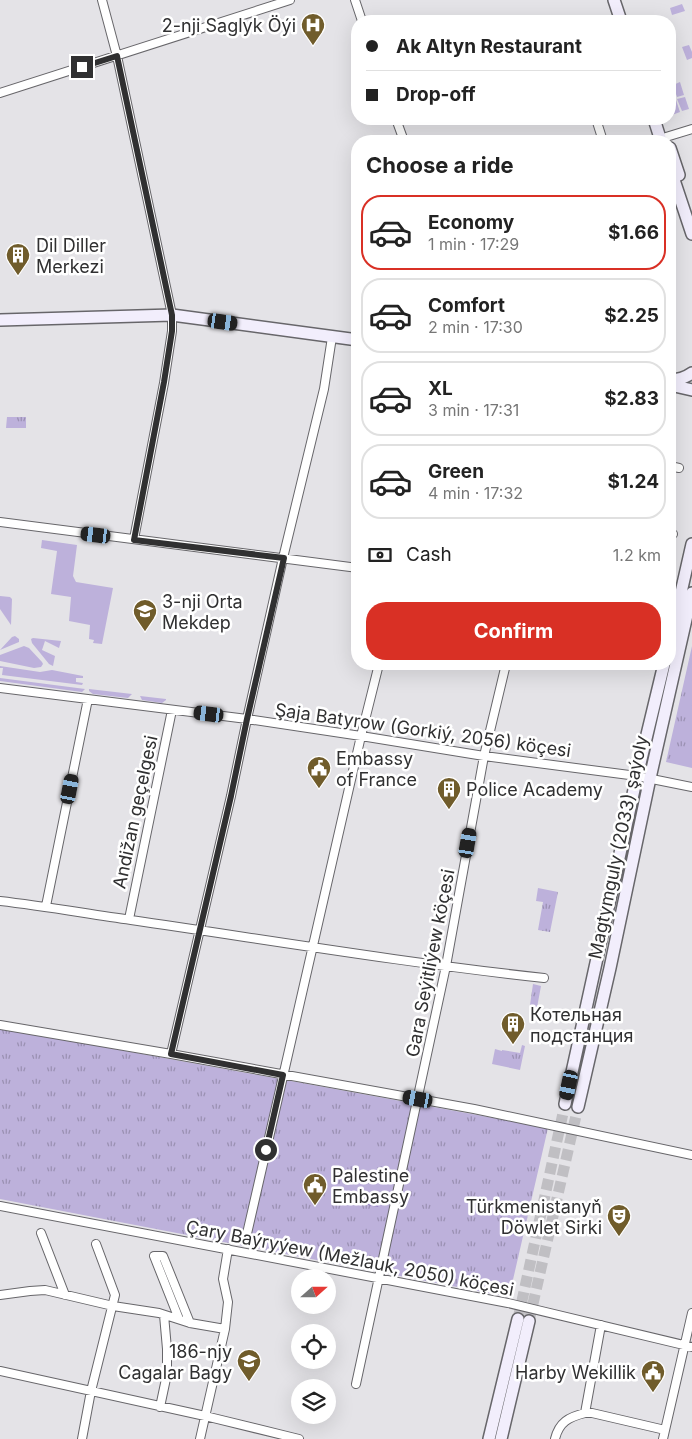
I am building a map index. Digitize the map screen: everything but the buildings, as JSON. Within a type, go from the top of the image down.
[{"type":"main road","points":[[614,0],[619,15]]},
{"type":"main road","points":[[622,0],[627,15]]},
{"type":"main road","points":[[676,166],[692,214]]},
{"type":"main road","points":[[676,186],[692,234]]},
{"type":"main road","points":[[0,320],[172,315],[351,339]]},
{"type":"main road","points":[[676,380],[687,377],[692,373]]},
{"type":"main road","points":[[676,386],[692,390]]},
{"type":"main road","points":[[676,599],[692,544]]},
{"type":"main road","name":"Magtymguly (2033) şaýoly","points":[[676,663],[692,593]]},
{"type":"main road","name":"Magtymguly (2033) şaýoly","points":[[565,1104],[637,776],[663,670]]},
{"type":"main road","name":"Magtymguly (2033) şaýoly","points":[[578,1107],[675,670]]},
{"type":"main road","points":[[489,1439],[523,1320],[501,1439]]},
{"type":"street","points":[[102,0],[117,56],[172,315],[172,331],[164,382],[134,540]]},
{"type":"street","points":[[0,94],[290,0]]},
{"type":"street","points":[[355,0],[360,15]]},
{"type":"street","points":[[676,136],[692,129]]},
{"type":"street","points":[[171,1054],[284,558],[327,389],[332,337]]},
{"type":"street","points":[[0,522],[351,567]]},
{"type":"street","points":[[246,1238],[378,670]]},
{"type":"street","name":"Gara Seýitliýew köçesi","points":[[356,1384],[446,966],[484,756],[505,670]]},
{"type":"street","name":"Şaja Batyrow (Gorkiý, 2056) köçesi","points":[[0,688],[247,719],[484,756],[637,776],[692,787]]},
{"type":"street","points":[[46,906],[88,699]]},
{"type":"street","name":"Andižan geçelgesi","points":[[129,920],[172,710]]},
{"type":"street","points":[[0,902],[46,906],[313,948],[544,978]]},
{"type":"street","points":[[0,1025],[418,1099],[549,1124],[692,1155]]},
{"type":"street","name":"Çary Baýryýew (Mežlauk, 2050) köçesi","points":[[0,1206],[508,1303],[688,1346]]},
{"type":"street","points":[[41,1233],[65,1295]]},
{"type":"street","points":[[82,1439],[115,1294],[96,1244]]},
{"type":"street","points":[[200,1439],[225,1329],[228,1302],[223,1279],[228,1250]]},
{"type":"street","points":[[178,1319],[154,1256],[164,1256],[190,1323]]},
{"type":"street","points":[[0,1295],[45,1290],[113,1306],[164,1315],[190,1323],[225,1329]]},
{"type":"street","points":[[663,1439],[688,1346],[692,1313]]},
{"type":"street","points":[[160,1407],[167,1374],[164,1315]]},
{"type":"street","points":[[585,1413],[601,1325]]},
{"type":"street","points":[[0,1371],[205,1416],[298,1439]]},
{"type":"street","points":[[555,1439],[560,1428],[569,1418],[585,1413],[665,1430]]},
{"type":"green space","points":[[682,4],[685,11],[672,15],[670,8]]},
{"type":"green space","points":[[689,45],[692,58],[687,60],[682,47]]},
{"type":"green space","points":[[680,82],[684,95],[677,97],[676,84]]},
{"type":"green space","points":[[685,97],[689,109],[682,111],[677,99]]},
{"type":"green space","points":[[676,100],[680,112],[676,114]]},
{"type":"green space","points":[[7,417],[26,417],[26,428],[6,428]]},
{"type":"green space","points":[[42,540],[77,545],[73,576],[76,582],[113,588],[102,644],[93,643],[94,640],[89,639],[90,625],[69,621],[71,597],[51,594],[57,551],[41,548]]},
{"type":"green space","points":[[0,596],[12,599],[11,625],[0,609]]},
{"type":"green space","points":[[15,636],[19,639],[19,642],[0,650],[12,637]]},
{"type":"green space","points":[[31,639],[61,641],[59,648],[45,641],[42,650],[55,656],[53,666],[49,664],[32,643]]},
{"type":"green space","points":[[24,646],[29,648],[42,662],[41,667],[34,668],[0,661],[0,655]]},
{"type":"green space","points":[[692,646],[692,768],[666,762]]},
{"type":"green space","points":[[0,666],[40,672],[52,670],[83,676],[83,678],[76,678],[76,682],[83,683],[82,685],[2,675],[3,668],[0,668]]},
{"type":"green space","points":[[0,678],[85,689],[82,692],[0,681]]},
{"type":"green space","points":[[89,689],[132,694],[128,698],[93,694]]},
{"type":"green space","points":[[140,696],[166,700],[162,703],[142,700]]},
{"type":"green space","points":[[538,888],[558,892],[550,932],[538,930],[543,902],[536,901]]},
{"type":"green space","points":[[533,984],[541,986],[536,1013],[529,1012]]},
{"type":"green space","points":[[0,1028],[548,1128],[509,1297],[0,1199]]},
{"type":"green space","points":[[522,1045],[525,1046],[520,1070],[492,1064],[495,1049],[520,1053]]},
{"type":"water","points":[[365,1193],[380,1196],[382,1203],[378,1207],[363,1204],[362,1197],[365,1196]]},
{"type":"tunnel","points":[[518,1319],[565,1104]]},
{"type":"tunnel","points":[[529,1321],[578,1107]]},
{"type":"place","name":"2-nji Saglyk Öýi","points":[[313,46]]},
{"type":"place","name":"Dil Diller Merkezi","points":[[18,276]]},
{"type":"place","name":"3-nji Orta Mekdep","points":[[145,632]]},
{"type":"place","name":"Embassy of France","points":[[319,789]]},
{"type":"place","name":"Police Academy","points":[[449,810]]},
{"type":"place","name":"Котельная подстанция","points":[[513,1045]]},
{"type":"place","name":"Palestine Embassy","points":[[315,1206]]},
{"type":"place","name":"Türkmenistanyň Döwlet Sirki","points":[[619,1237]]},
{"type":"place","name":"186-njy Cagalar Bagy","points":[[249,1382]]},
{"type":"place","name":"Harby Wekillik","points":[[653,1393]]},
{"type":"route","points":[[82,67],[117,56],[172,315],[172,331],[164,382],[134,540],[284,558],[171,1054],[283,1075],[266,1150]]}]
